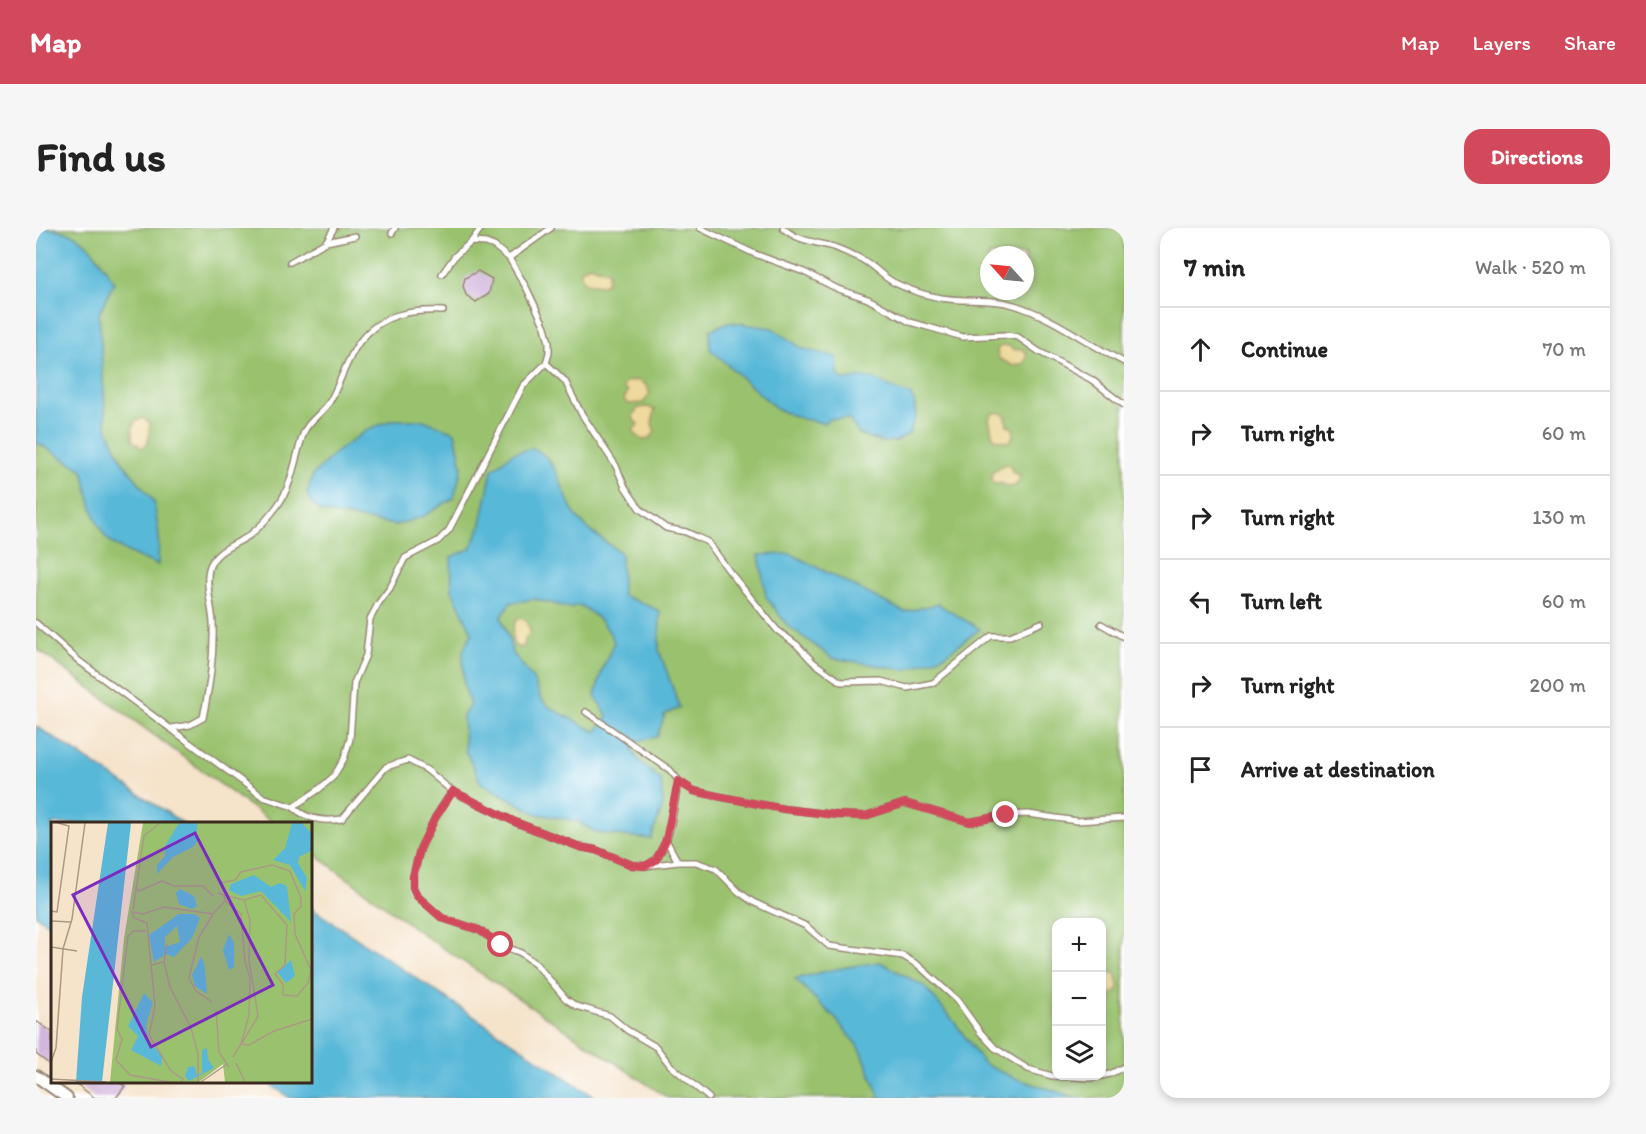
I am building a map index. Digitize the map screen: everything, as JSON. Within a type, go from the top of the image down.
[{"type":"street","points":[[36,1076],[67,1098]]},
{"type":"lane","points":[[326,242],[334,228]]},
{"type":"lane","points":[[442,274],[481,228]]},
{"type":"lane","points":[[509,258],[550,228]]},
{"type":"lane","points":[[700,228],[755,254],[804,272],[838,290],[868,299],[910,322],[963,336],[1018,337],[1038,351],[1092,380],[1124,405]]},
{"type":"lane","points":[[783,228],[788,233],[809,242],[833,247],[863,260],[892,281],[915,292],[938,298],[966,301],[992,300],[1013,304],[1124,362]]},
{"type":"lane","points":[[290,262],[326,242],[354,236]]},
{"type":"lane","points":[[293,807],[333,777],[344,759],[350,739],[354,683],[366,655],[370,619],[378,604],[390,588],[405,558],[438,541],[449,530],[523,386],[546,363],[549,342],[544,327],[527,289],[509,258],[494,246],[471,242]]},
{"type":"lane","points":[[172,728],[190,725],[203,718],[214,658],[208,577],[213,559],[222,551],[249,536],[279,503],[290,482],[305,429],[329,403],[360,340],[375,327],[404,312],[443,311]]},
{"type":"lane","points":[[546,363],[565,381],[581,413],[616,466],[625,487],[640,509],[666,528],[686,532],[708,542],[777,630],[813,662],[841,682],[881,681],[907,688],[933,683],[991,636],[1010,636],[1041,623]]},
{"type":"lane","points":[[36,623],[79,661],[263,797],[293,807],[302,816],[328,821],[342,819],[386,767],[408,760],[427,770],[453,791],[515,822],[632,865],[696,862],[716,869],[738,892],[753,902],[807,926],[829,946],[903,956],[918,965],[957,1000],[980,1032],[995,1048],[1028,1069],[1072,1078],[1091,1078],[1124,1068]]},
{"type":"lane","points":[[1101,624],[1124,637]]},
{"type":"lane","points":[[586,712],[670,770],[678,781],[694,791],[717,796],[784,809],[837,815],[865,816],[905,803],[970,822],[1006,815],[1028,814],[1077,821],[1124,818]]},
{"type":"lane","points":[[645,866],[656,860],[666,840],[678,781]]},
{"type":"lane","points":[[453,791],[438,812],[420,849],[413,877],[413,887],[417,896],[442,918],[479,930],[501,945],[521,953],[536,964],[566,999],[576,1006],[610,1016],[627,1030],[656,1047],[670,1065],[709,1098]]},
{"type":"lane","points":[[666,840],[678,862]]},
{"type":"green space","points":[[36,228],[1124,228],[1124,1098],[668,1098],[425,936],[312,852],[312,822],[272,822],[36,648]]},
{"type":"sand","points":[[589,265],[608,271],[607,283],[602,285],[585,283],[581,270]]},
{"type":"sand","points":[[1003,345],[1013,350],[1023,349],[1026,352],[1024,363],[1013,366],[998,358],[997,349]]},
{"type":"sand","points":[[637,380],[646,385],[650,394],[643,403],[627,404],[624,399],[628,392],[623,388],[626,382]]},
{"type":"sand","points":[[648,407],[655,410],[652,423],[655,432],[650,438],[642,440],[633,430],[639,424],[634,421],[633,415],[638,408]]},
{"type":"sand","points":[[999,412],[1006,416],[1007,425],[1013,428],[1013,436],[1009,442],[995,439],[992,434],[989,419],[992,414]]},
{"type":"sand","points":[[143,418],[150,423],[148,443],[142,448],[132,440],[132,429],[135,422]]},
{"type":"sand","points":[[1005,464],[1010,465],[1013,473],[1020,475],[1015,486],[995,484],[991,480],[992,472]]},
{"type":"sand","points":[[519,618],[528,621],[527,625],[530,628],[529,635],[525,638],[525,645],[520,648],[514,645],[513,639],[514,627]]},
{"type":"sand","points":[[1106,970],[1108,973],[1115,973],[1119,985],[1118,991],[1111,994],[1111,1003],[1106,1005]]},
{"type":"water","points":[[36,228],[65,232],[84,242],[114,282],[99,314],[106,426],[122,461],[154,502],[159,535],[158,565],[130,553],[105,536],[94,513],[83,470],[36,442]]},
{"type":"water","points":[[729,322],[772,328],[803,349],[837,357],[838,375],[844,380],[869,378],[910,394],[914,401],[916,416],[909,433],[897,441],[882,442],[859,434],[849,419],[829,419],[824,423],[803,419],[778,410],[710,349],[710,330]]},
{"type":"water","points":[[392,420],[423,420],[455,432],[462,467],[454,498],[422,517],[395,525],[322,512],[311,502],[307,493],[313,475],[335,453],[367,430]]},
{"type":"water","points":[[533,448],[549,460],[575,514],[590,531],[621,553],[622,595],[660,611],[659,650],[680,708],[665,714],[657,737],[643,740],[633,749],[639,761],[661,780],[663,805],[651,839],[597,833],[577,821],[537,814],[481,783],[465,750],[463,716],[470,705],[464,685],[463,651],[472,633],[452,590],[451,557],[470,549],[480,528],[492,470],[513,453]],"holes":[[[535,599],[570,608],[579,605],[590,612],[605,626],[614,643],[602,670],[595,696],[608,717],[596,732],[549,707],[541,699],[533,679],[512,652],[501,617],[510,603]]]},
{"type":"water","points":[[791,554],[904,612],[938,604],[980,629],[945,655],[905,670],[832,658],[787,625],[766,597],[759,555]]},
{"type":"water","points":[[36,726],[181,822],[51,822],[51,926],[36,915]]},
{"type":"water","points":[[312,909],[596,1098],[290,1098],[268,1083],[312,1083]]},
{"type":"water","points":[[880,962],[924,986],[956,1024],[984,1064],[1014,1078],[1083,1098],[880,1098],[861,1050],[835,1018],[795,979],[835,969]]},
{"type":"building","points":[[478,271],[492,279],[489,294],[476,302],[466,295],[463,286],[465,278]]},
{"type":"building","points":[[36,1021],[51,1031],[51,1065],[36,1054]]},
{"type":"building","points":[[75,1083],[120,1083],[125,1086],[116,1098],[95,1098]]},
{"type":"route","points":[[501,945],[479,930],[442,918],[417,896],[413,887],[415,864],[420,849],[435,818],[453,791],[515,822],[580,847],[614,856],[632,865],[645,866],[656,860],[666,840],[678,781],[694,791],[717,796],[784,809],[837,815],[865,816],[905,803],[970,822],[1006,815]]}]
